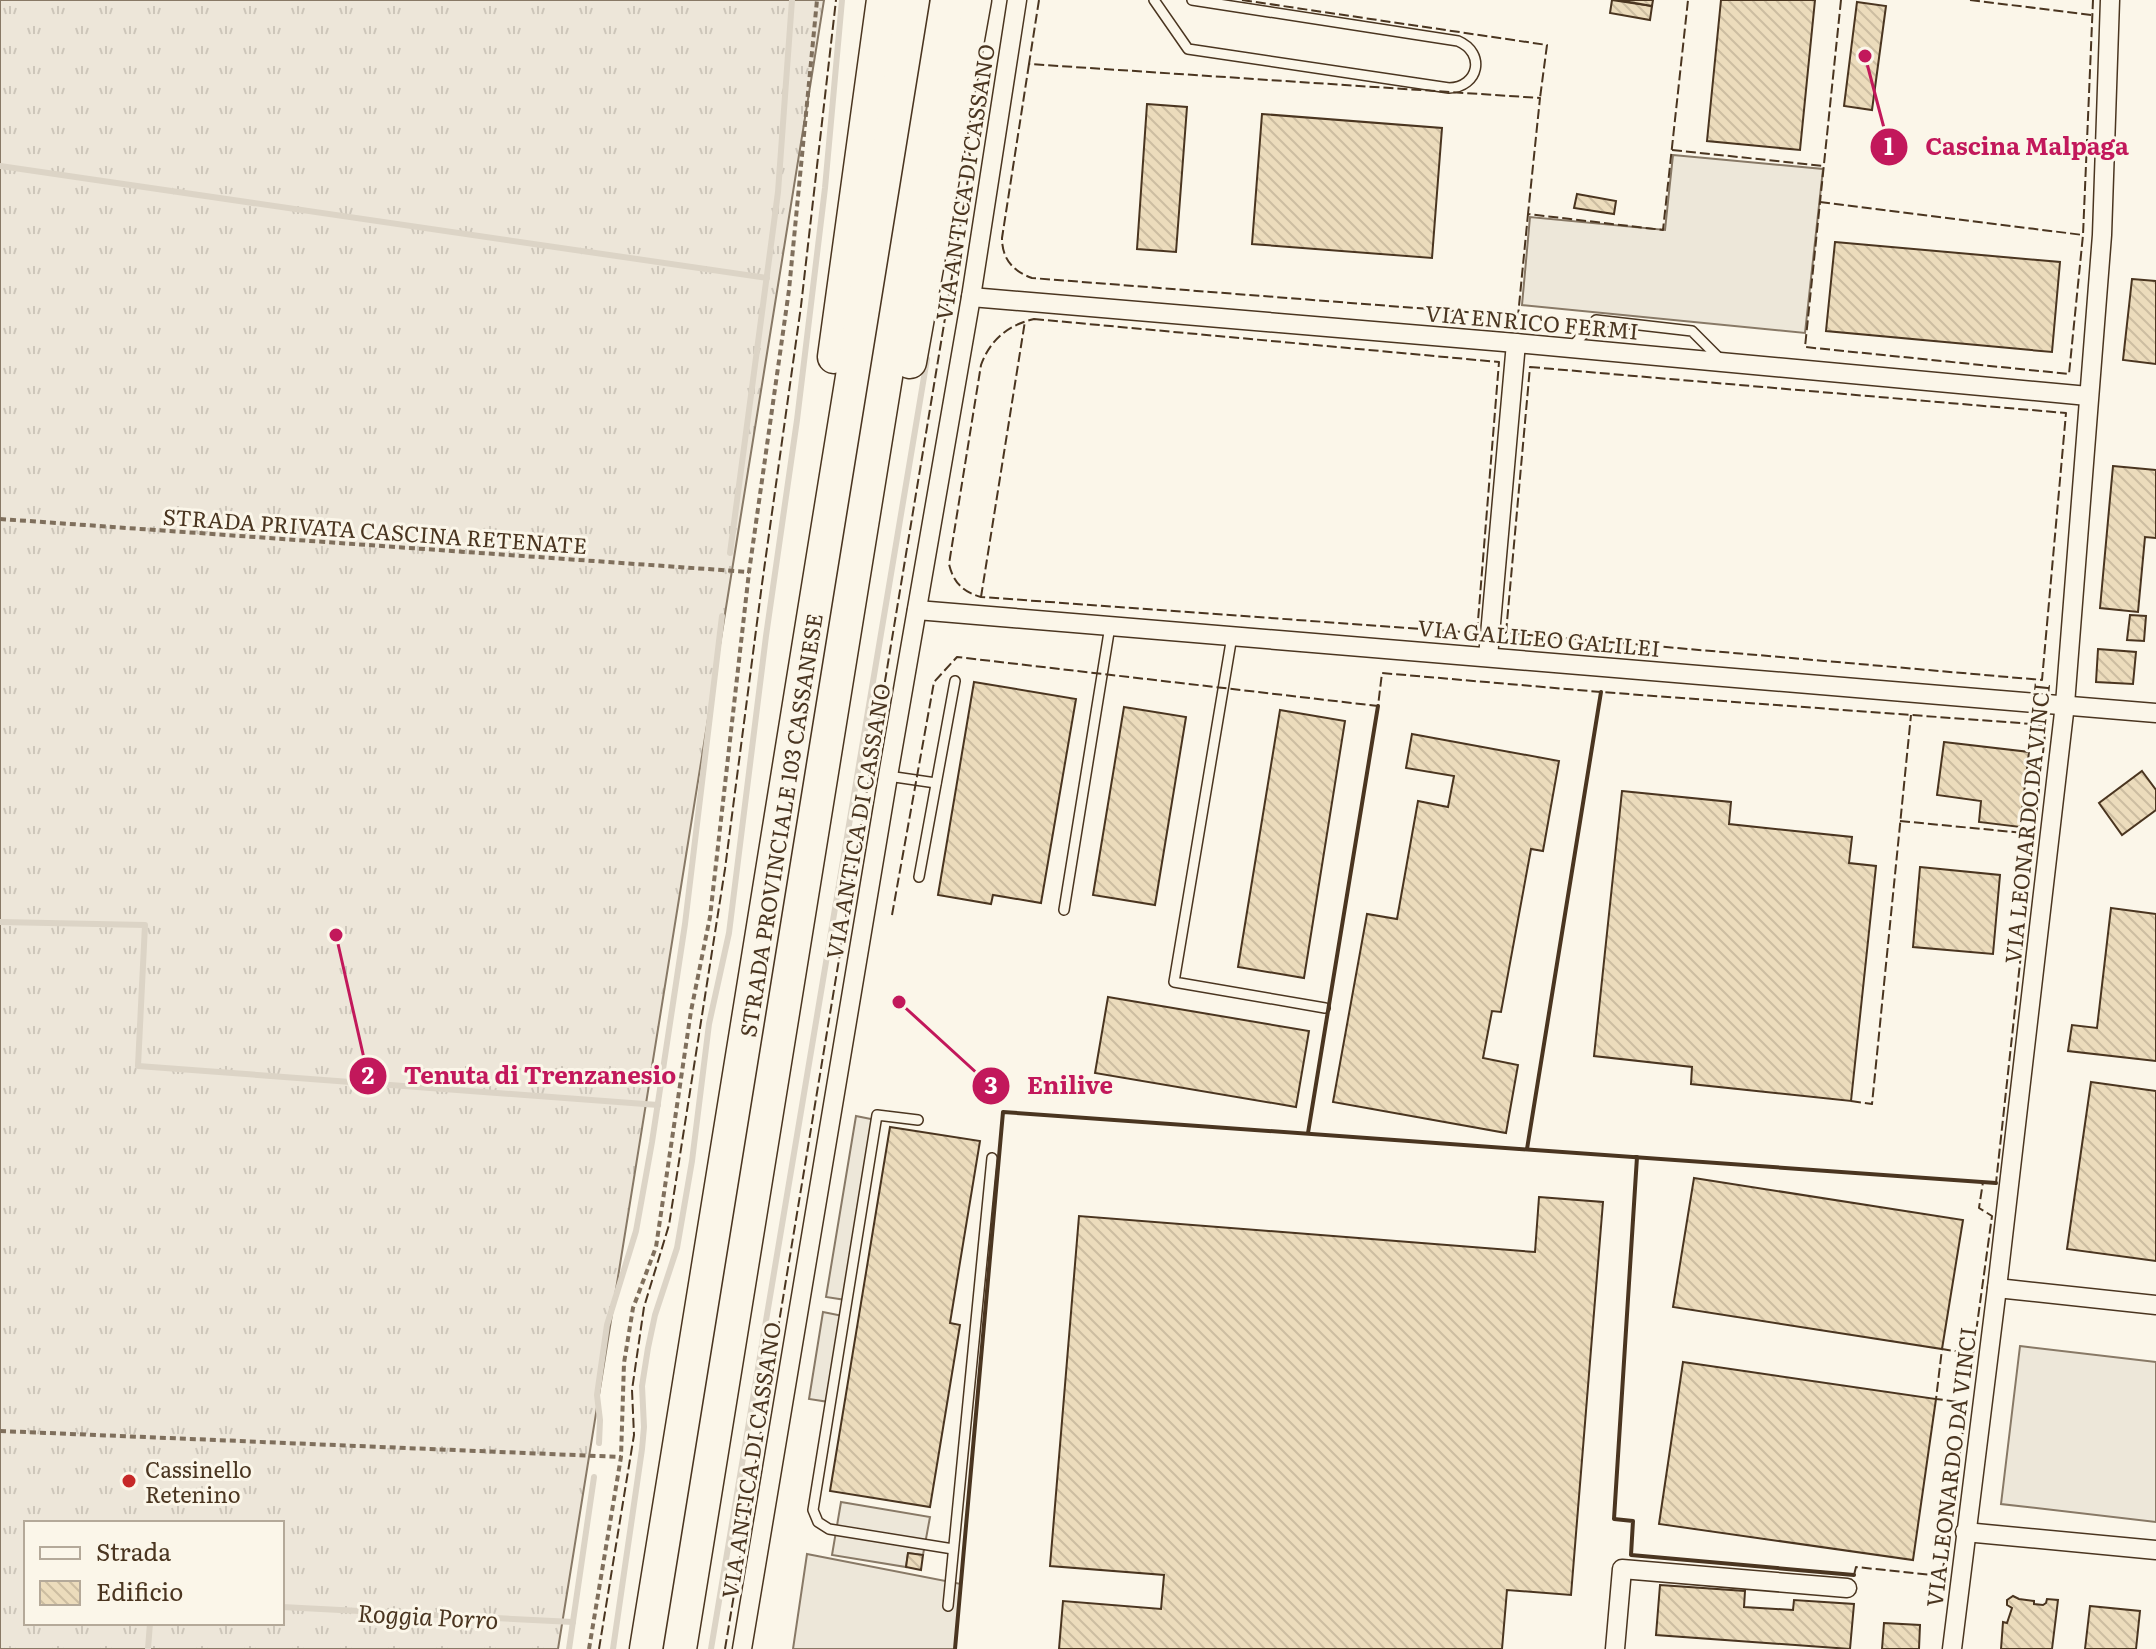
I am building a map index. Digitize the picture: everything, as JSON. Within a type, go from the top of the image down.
[{"type":"highway","points":[[771,883],[804,574],[883,0]]},
{"type":"highway","name":"STRADA PROVINCIALE 103 CASSANESE","points":[[646,1649],[913,0]]},
{"type":"highway","name":"STRADA PROVINCIALE 103 CASSANESE","points":[[680,1649],[947,0]]},
{"type":"highway","points":[[813,831],[850,689],[975,0]]},
{"type":"street","name":"VIA ANTICA DI CASSANO","points":[[742,1649],[971,297],[1017,0]]},
{"type":"street","name":"VIA LEONARDO DA VINCI","points":[[1952,1649],[2065,704],[2102,235],[2110,0]]},
{"type":"street","name":"VIA ENRICO FERMI","points":[[971,297],[2088,396]]},
{"type":"street","points":[[1488,657],[1516,343]]},
{"type":"street","name":"VIA GALILEO GALILEI","points":[[917,610],[2156,713]]},
{"type":"street","points":[[1997,1288],[2156,1305]]},
{"type":"street","points":[[1965,1532],[2156,1550]]},
{"type":"street","points":[[1615,1649],[1622,1569],[1847,1588]]},
{"type":"lane","points":[[1154,0],[1188,49],[1449,88],[1464,85],[1475,71],[1473,52],[1458,41],[1192,0]]},
{"type":"lane","points":[[1571,348],[1596,320],[1692,331],[1723,362]]},
{"type":"lane","points":[[1064,910],[1110,626]]},
{"type":"lane","points":[[1232,636],[1174,982],[1325,1008]]},
{"type":"lane","points":[[919,877],[955,681]]},
{"type":"lane","points":[[888,776],[936,783]]},
{"type":"lane","points":[[918,1120],[877,1115],[812,1505],[816,1518],[829,1529],[953,1549]]},
{"type":"lane","points":[[948,1606],[992,1158]]},
{"type":"path","points":[[589,1649],[621,1457],[624,1363],[630,1322],[656,1247],[691,1011],[710,917],[749,572],[789,290],[817,0]]},
{"type":"path","name":"STRADA PRIVATA CASCINA RETENATE","points":[[0,519],[749,572]]},
{"type":"path","points":[[0,1431],[621,1457]]},
{"type":"green space","points":[[0,0],[824,0],[558,1649],[0,1649]]},
{"type":"shaded area","points":[[1673,155],[1823,169],[1805,333],[1522,305],[1530,217],[1665,230]]},
{"type":"shaded area","points":[[856,1116],[876,1120],[846,1300],[826,1297]]},
{"type":"shaded area","points":[[823,1312],[843,1316],[829,1402],[809,1399]]},
{"type":"shaded area","points":[[2020,1346],[2156,1362],[2156,1522],[2001,1504]]},
{"type":"shaded area","points":[[841,1502],[930,1517],[923,1555],[908,1553],[906,1567],[832,1555]]},
{"type":"shaded area","points":[[807,1554],[961,1584],[955,1649],[793,1649]]},
{"type":"building","points":[[1612,0],[1652,6],[1650,20],[1610,13]]},
{"type":"building","points":[[1618,0],[1653,0],[1652,6]]},
{"type":"building","points":[[1721,0],[1815,0],[1800,150],[1707,141]]},
{"type":"building","points":[[1857,2],[1886,6],[1872,110],[1844,106]]},
{"type":"building","points":[[1147,104],[1187,107],[1176,252],[1137,249]]},
{"type":"building","points":[[1262,114],[1442,128],[1432,258],[1252,244]]},
{"type":"building","points":[[1577,194],[1616,201],[1614,214],[1574,208]]},
{"type":"building","points":[[1835,242],[2060,262],[2052,352],[1826,331]]},
{"type":"building","points":[[2132,279],[2156,281],[2156,364],[2123,360]]},
{"type":"building","points":[[2113,466],[2156,470],[2156,538],[2145,537],[2138,612],[2100,608]]},
{"type":"building","points":[[2130,615],[2146,616],[2144,641],[2127,640]]},
{"type":"building","points":[[2098,649],[2136,652],[2133,684],[2096,682]]},
{"type":"building","points":[[974,682],[1076,699],[1041,903],[993,895],[991,904],[938,895]]},
{"type":"building","points":[[1124,707],[1186,717],[1155,905],[1093,895]]},
{"type":"building","points":[[1280,710],[1345,721],[1304,978],[1238,967]]},
{"type":"building","points":[[1412,734],[1559,761],[1543,851],[1531,849],[1501,1012],[1492,1011],[1483,1058],[1518,1065],[1506,1133],[1333,1102],[1367,914],[1397,919],[1418,801],[1448,807],[1454,776],[1406,768]]},
{"type":"building","points":[[1944,742],[2029,752],[2020,827],[1979,822],[1981,801],[1937,795]]},
{"type":"building","points":[[2142,771],[2156,790],[2156,810],[2122,835],[2099,803]]},
{"type":"building","points":[[1622,791],[1731,802],[1729,824],[1852,837],[1849,863],[1876,866],[1851,1101],[1691,1084],[1692,1067],[1594,1056]]},
{"type":"building","points":[[1920,867],[2000,875],[1993,954],[1913,947]]},
{"type":"building","points":[[2111,908],[2156,914],[2156,1061],[2068,1051],[2072,1025],[2097,1028]]},
{"type":"building","points":[[1108,997],[1309,1031],[1296,1107],[1095,1073]]},
{"type":"building","points":[[2091,1082],[2156,1091],[2156,1261],[2067,1249]]},
{"type":"building","points":[[890,1127],[980,1141],[950,1323],[960,1325],[930,1507],[830,1491]]},
{"type":"building","points":[[1694,1178],[1963,1220],[1942,1349],[1673,1307]]},
{"type":"building","points":[[1539,1197],[1603,1202],[1571,1595],[1507,1590],[1502,1649],[1059,1649],[1063,1601],[1161,1609],[1164,1575],[1050,1566],[1079,1216],[1535,1252]]},
{"type":"building","points":[[1683,1362],[1936,1399],[1913,1560],[1659,1524]]},
{"type":"building","points":[[908,1553],[923,1555],[921,1570],[906,1567]]},
{"type":"building","points":[[1660,1585],[1745,1591],[1744,1607],[1793,1610],[1794,1600],[1854,1604],[1850,1649],[1656,1635]]},
{"type":"building","points":[[2013,1596],[2043,1605],[2047,1599],[2058,1600],[2052,1649],[2001,1649],[2003,1622],[2007,1623],[2012,1608],[2007,1605],[2007,1600]]},
{"type":"building","points":[[2090,1606],[2140,1611],[2136,1649],[2085,1649]]},
{"type":"building","points":[[1884,1623],[1920,1625],[1919,1649],[1882,1649]]},
{"type":"waterway","points":[[730,553],[778,192],[792,0]]},
{"type":"waterway","points":[[613,1649],[642,1449],[642,1386],[648,1348],[655,1315],[677,1248],[692,1161],[709,1024],[729,933],[797,420],[825,188],[842,0]]},
{"type":"waterway","points":[[0,166],[767,278]]},
{"type":"waterway","points":[[711,1649],[927,359]]},
{"type":"waterway","points":[[599,1443],[597,1395],[607,1325],[636,1231],[652,1142],[685,924],[722,616]]},
{"type":"waterway","points":[[0,922],[145,925],[138,1066],[658,1105]]},
{"type":"waterway","points":[[569,1649],[594,1477]]},
{"type":"waterway","name":"Roggia Porro","points":[[284,1607],[573,1622]]},
{"type":"waterway","name":"Roggia Porro","points":[[148,1649],[150,1625]]},
{"type":"fence","points":[[599,1649],[634,1435],[632,1390],[644,1307],[669,1225],[725,869],[801,306],[836,0]]},
{"type":"fence","points":[[1039,0],[1029,64],[1540,98],[1528,214],[1663,230],[1688,0]]},
{"type":"fence","points":[[1242,0],[1547,45],[1540,98]]},
{"type":"fence","points":[[1841,0],[1805,347],[2069,374],[2083,235],[2093,0]]},
{"type":"fence","points":[[1970,0],[2092,15]]},
{"type":"fence","points":[[1029,64],[1002,238],[1010,263],[1032,278],[1518,316],[1528,214]]},
{"type":"fence","points":[[725,1649],[971,161],[966,136]]},
{"type":"fence","points":[[1672,150],[1824,166]]},
{"type":"fence","points":[[1820,202],[2083,235]]},
{"type":"fence","points":[[1034,319],[1499,362],[1477,633],[981,597],[964,589],[956,581],[949,564],[981,365],[989,348],[1001,335],[1016,325],[1034,319]]},
{"type":"fence","points":[[981,597],[1025,321]]},
{"type":"fence","points":[[1530,367],[2066,413],[2042,680],[1506,633],[1530,367]]},
{"type":"fence","points":[[892,915],[934,682],[957,657],[1378,706],[1382,673],[2046,725],[1996,1183]]},
{"type":"fence","points":[[1851,1101],[1872,1104],[1911,715]]},
{"type":"fence","points":[[1900,821],[2034,834]]},
{"type":"fence","points":[[1854,1575],[1856,1567],[1942,1576],[1967,1403],[1936,1399],[1942,1349],[1973,1354],[1992,1216],[1979,1208],[1983,1182]]},
{"type":"wall","points":[[1527,1149],[1601,692]]},
{"type":"wall","points":[[1308,1133],[1378,706]]},
{"type":"wall","points":[[955,1649],[1003,1112],[1996,1183]]},
{"type":"wall","points":[[1635,1157],[1614,1519],[1633,1521],[1631,1555],[1854,1575]]},
{"type":"place","name":"Cascina Malpaga","points":[[1865,56]]},
{"type":"place","name":"Tenuta di Trenzanesio","points":[[336,935]]},
{"type":"place","name":"Enilive","points":[[899,1002]]},
{"type":"place","name":"Cassinello Retenino","points":[[129,1481]]}]
